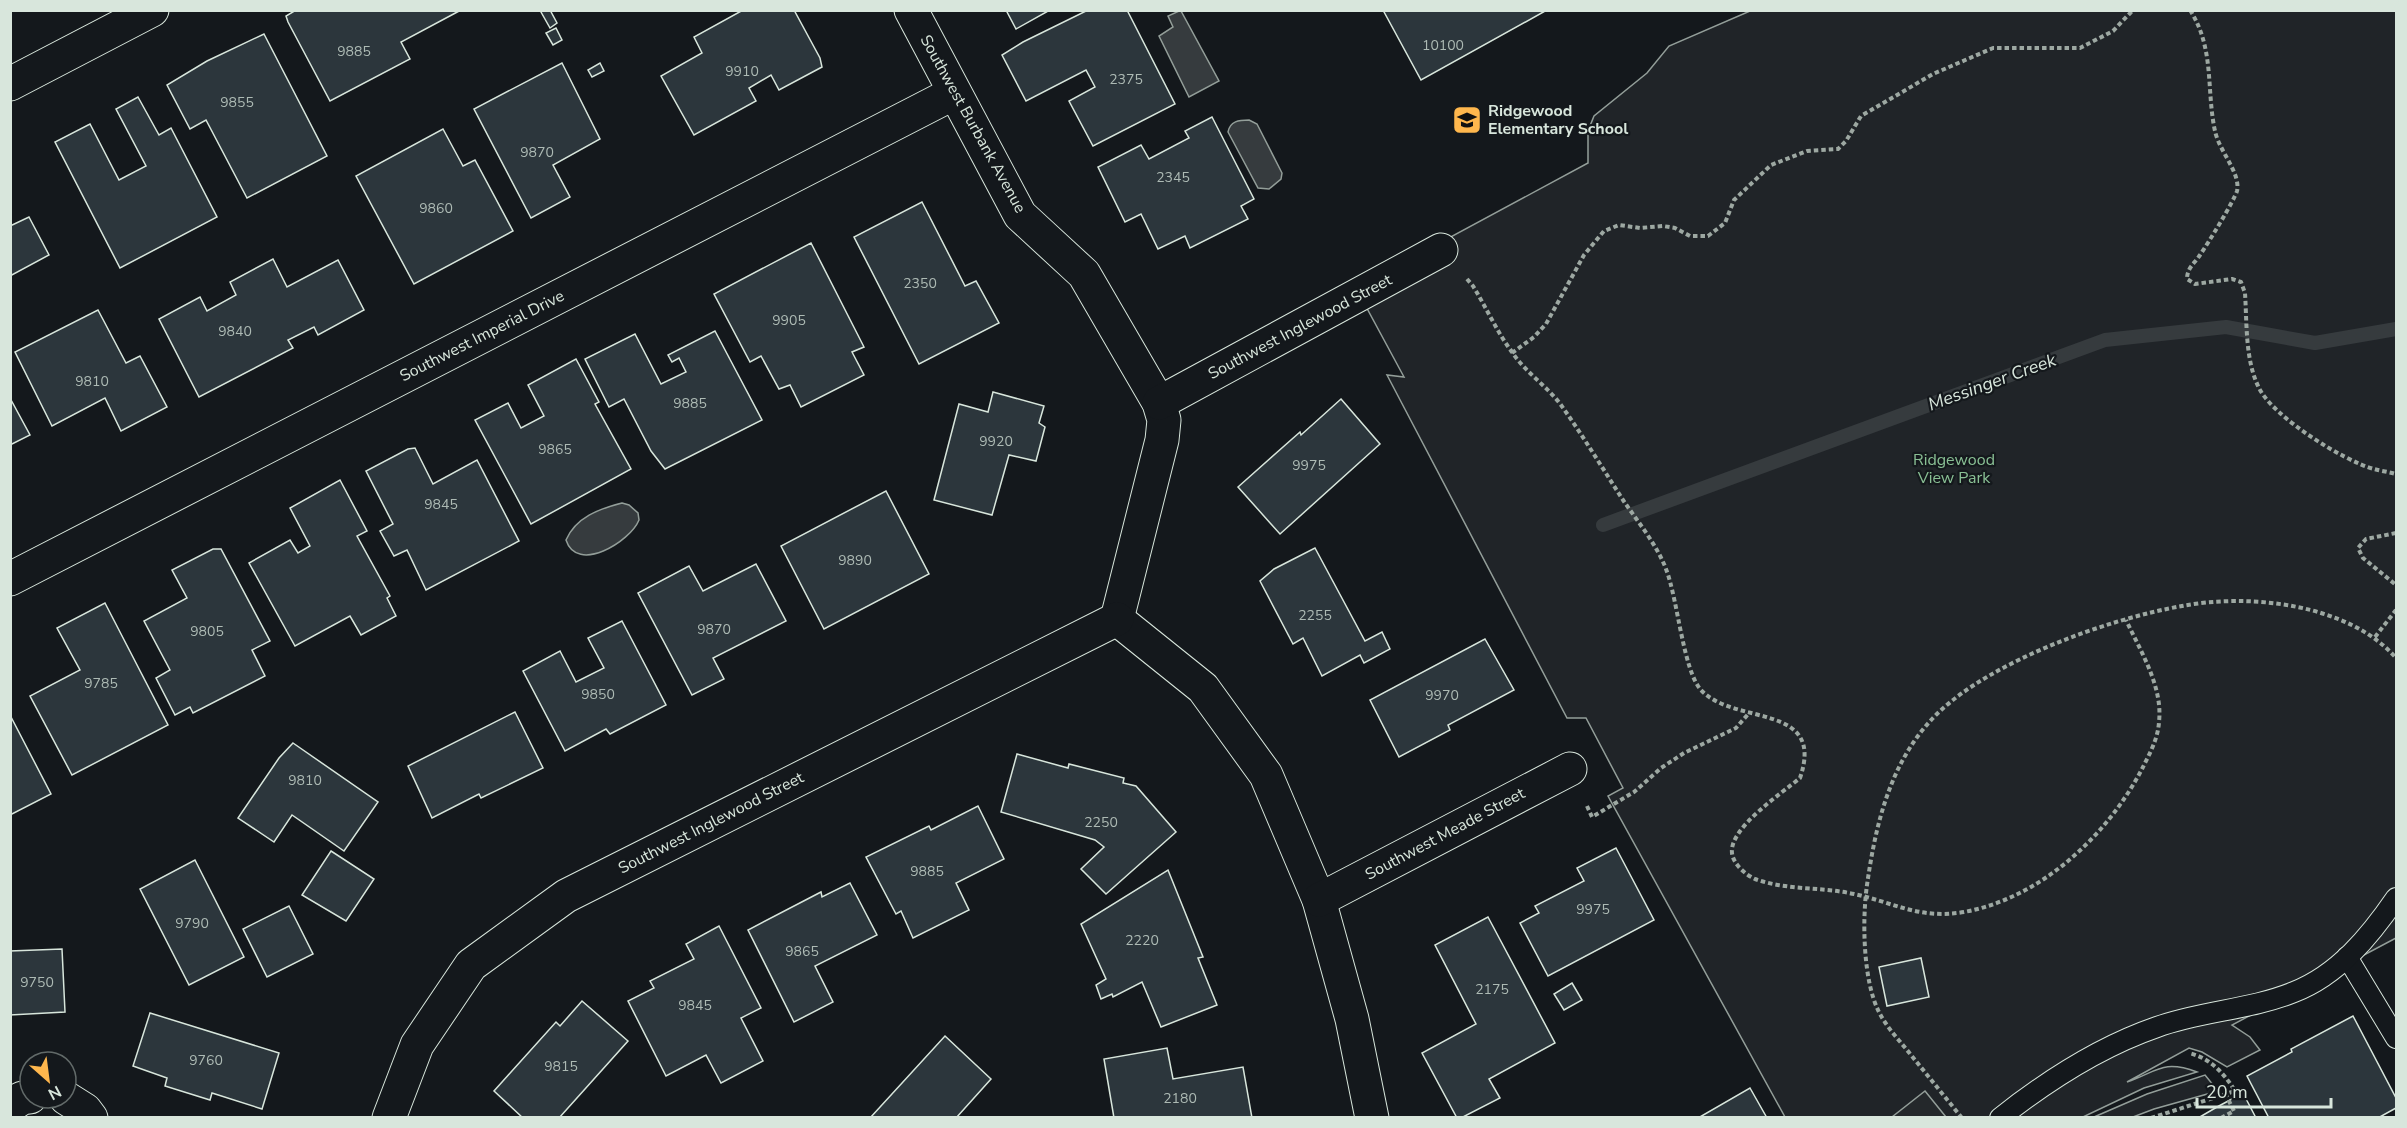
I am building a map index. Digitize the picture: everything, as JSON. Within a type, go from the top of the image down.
[{"type":"street","points":[[10,84],[152,10]]},
{"type":"street","name":"Southwest Burbank Avenue","points":[[911,10],[1020,215],[1084,274],[1159,403],[1164,420],[1162,440],[1116,619]]},
{"type":"street","name":"Southwest Imperial Drive","points":[[10,579],[954,93]]},
{"type":"street","name":"Southwest Inglewood Street","points":[[1159,403],[1441,250]]},
{"type":"street","points":[[1116,619],[1203,688],[1266,775],[1320,900],[1352,1020],[1372,1118]]},
{"type":"street","name":"Southwest Inglewood Street","points":[[389,1118],[417,1045],[471,965],[567,896],[1116,619]]},
{"type":"street","name":"Southwest Meade Street","points":[[1320,900],[1570,768]]},
{"type":"street","points":[[78,1106],[91,1118]]},
{"type":"lane","points":[[2000,1118],[2073,1065],[2121,1041],[2203,1013],[2252,1004],[2294,992],[2322,978],[2347,957],[2381,920],[2397,898]]},
{"type":"lane","points":[[2347,957],[2397,1038]]},
{"type":"path","points":[[1512,353],[1534,337],[1546,324],[1584,255],[1604,231],[1619,225],[1640,228],[1663,226],[1675,228],[1690,236],[1708,237],[1725,223],[1734,200],[1771,165],[1807,151],[1838,149],[1846,141],[1861,116],[1933,74],[1994,48],[2080,48],[2113,31],[2133,10]]},
{"type":"path","points":[[2190,10],[2201,27],[2211,81],[2215,131],[2221,150],[2236,175],[2237,191],[2200,254],[2187,271],[2187,279],[2195,284],[2232,279],[2241,282],[2245,293],[2252,369],[2260,390],[2277,412],[2311,436],[2347,457],[2373,469],[2397,474]]},
{"type":"path","points":[[1441,250],[1473,285],[1512,353],[1559,403],[1666,567],[1676,599],[1690,672],[1696,683],[1702,691],[1717,701],[1794,729],[1804,744],[1804,766],[1800,778],[1741,828],[1733,842],[1732,854],[1738,865],[1755,879],[1778,885],[1834,890],[1866,896],[1893,906],[1942,915],[1966,911],[2009,897],[2059,868],[2103,828],[2135,782],[2153,745],[2159,723],[2158,699],[2152,677],[2126,620]]},
{"type":"path","points":[[2397,533],[2366,539],[2358,548],[2363,558],[2397,585]]},
{"type":"path","points":[[1962,1118],[1878,1011],[1865,952],[1866,896],[1872,850],[1880,814],[1891,783],[1906,753],[1939,712],[2015,661],[2068,639],[2183,605],[2227,602],[2268,603],[2319,612],[2341,620],[2374,637],[2397,658]]},
{"type":"path","points":[[2374,637],[2397,610]]},
{"type":"path","points":[[1570,768],[1593,817],[1634,792],[1661,768],[1684,753],[1736,728],[1750,712]]},
{"type":"path","points":[[2151,1118],[2235,1091],[2217,1068],[2199,1055]]},
{"type":"path","points":[[2222,1118],[2234,1111],[2226,1095]]},
{"type":"green space","name":"Ridgewood View Park","points":[[1750,11],[2396,11],[2396,938],[2232,1025],[2250,1037],[2260,1050],[2227,1067],[2202,1052],[2189,1048],[2127,1082],[2167,1067],[2185,1068],[2197,1072],[2144,1088],[2083,1117],[1785,1117],[1608,796],[1623,788],[1586,718],[1567,718],[1387,375],[1404,377],[1356,288],[1588,163],[1588,131],[1594,116],[1647,73],[1669,46]]},
{"type":"green space","points":[[2205,1075],[2218,1091],[2133,1117],[2094,1117],[2147,1094]]},
{"type":"shaded area","points":[[1179,11],[1219,81],[1189,97],[1159,36],[1173,27],[1168,16]]},
{"type":"shaded area","points":[[1249,120],[1257,124],[1282,173],[1281,179],[1269,189],[1258,188],[1228,132],[1231,125],[1236,122]]},
{"type":"shaded area","points":[[622,503],[629,505],[638,513],[639,520],[634,529],[615,545],[603,551],[581,554],[572,550],[566,540],[576,525],[597,511]]},
{"type":"shaded area","points":[[1925,1091],[1946,1117],[1892,1117]]},
{"type":"building","points":[[296,10],[461,10],[401,42],[410,59],[330,101],[288,22],[286,16]]},
{"type":"building","points":[[550,10],[557,23],[550,28],[541,12]]},
{"type":"building","points":[[743,10],[794,10],[820,58],[822,67],[779,90],[771,75],[749,88],[756,101],[694,135],[661,76],[702,53],[694,37]]},
{"type":"building","points":[[1006,10],[1050,10],[1016,29]]},
{"type":"building","points":[[1088,10],[1127,10],[1175,104],[1093,146],[1069,101],[1095,87],[1086,70],[1026,101],[1002,55]]},
{"type":"building","points":[[1383,10],[1547,10],[1421,80]]},
{"type":"building","points":[[556,28],[562,40],[553,45],[546,33]]},
{"type":"building","points":[[264,34],[327,156],[247,198],[206,120],[190,129],[167,85],[207,61]]},
{"type":"building","points":[[562,63],[600,139],[553,165],[570,197],[531,218],[474,109]]},
{"type":"building","points":[[600,63],[604,71],[592,77],[588,70]]},
{"type":"building","points":[[138,97],[159,135],[171,128],[217,217],[120,268],[55,142],[90,124],[119,180],[146,166],[116,109]]},
{"type":"building","points":[[1212,117],[1254,199],[1241,206],[1248,219],[1190,248],[1185,236],[1158,249],[1141,214],[1125,222],[1098,167],[1141,145],[1149,159],[1189,138],[1185,131]]},
{"type":"building","points":[[443,129],[463,166],[475,160],[513,231],[414,284],[356,176]]},
{"type":"building","points":[[922,202],[965,286],[976,281],[999,323],[919,364],[854,237]]},
{"type":"building","points":[[29,217],[49,255],[10,276],[10,226]]},
{"type":"building","points":[[811,243],[864,347],[852,352],[864,375],[801,407],[790,385],[779,389],[761,356],[750,362],[714,294]]},
{"type":"building","points":[[273,259],[287,287],[338,260],[364,310],[318,335],[314,327],[288,340],[293,348],[199,397],[159,319],[200,297],[207,311],[236,295],[230,282]]},
{"type":"building","points":[[98,310],[126,363],[140,356],[167,407],[121,431],[105,398],[52,426],[15,352]]},
{"type":"building","points":[[715,331],[762,420],[665,469],[651,451],[624,399],[609,407],[585,359],[635,334],[661,384],[686,372],[679,358],[672,362],[668,355]]},
{"type":"building","points":[[576,359],[599,402],[595,404],[631,469],[531,524],[475,420],[508,403],[521,428],[544,416],[528,385]]},
{"type":"building","points":[[993,392],[1044,406],[1039,423],[1045,427],[1036,461],[1009,455],[992,515],[934,500],[959,404],[988,412]]},
{"type":"building","points":[[10,398],[30,435],[10,445]]},
{"type":"building","points":[[1341,399],[1380,444],[1280,534],[1238,487]]},
{"type":"building","points":[[415,448],[433,484],[477,460],[519,541],[426,590],[407,550],[394,556],[380,531],[393,524],[366,471],[408,449]]},
{"type":"building","points":[[340,480],[367,531],[357,536],[390,596],[387,598],[396,616],[361,635],[350,616],[295,646],[249,563],[290,540],[298,553],[310,546],[290,508]]},
{"type":"building","points":[[886,491],[929,574],[824,629],[781,546]]},
{"type":"building","points":[[1315,548],[1365,641],[1382,632],[1390,649],[1364,663],[1360,655],[1322,676],[1303,638],[1293,644],[1260,581],[1274,569]]},
{"type":"building","points":[[213,549],[221,549],[270,641],[252,650],[265,676],[193,713],[190,707],[175,715],[156,678],[170,670],[144,621],[187,598],[172,570]]},
{"type":"building","points":[[756,564],[786,621],[713,658],[724,679],[692,695],[638,593],[689,566],[703,591]]},
{"type":"building","points":[[105,603],[168,725],[72,775],[30,696],[80,670],[57,628]]},
{"type":"building","points":[[622,621],[666,705],[610,734],[606,729],[565,751],[523,671],[560,651],[576,682],[604,668],[588,638]]},
{"type":"building","points":[[1485,639],[1514,690],[1448,725],[1450,730],[1399,757],[1370,700]]},
{"type":"building","points":[[515,712],[543,768],[481,798],[479,794],[432,818],[408,766]]},
{"type":"building","points":[[10,715],[51,794],[10,815]]},
{"type":"building","points":[[293,743],[378,802],[344,851],[292,815],[274,842],[238,818],[279,758]]},
{"type":"building","points":[[1017,754],[1068,768],[1069,764],[1124,778],[1123,783],[1136,786],[1176,832],[1106,894],[1081,869],[1104,847],[1095,840],[1001,812]]},
{"type":"building","points":[[978,806],[1004,859],[956,883],[969,910],[913,938],[901,911],[896,914],[866,857],[929,826],[931,830]]},
{"type":"building","points":[[1616,848],[1654,920],[1548,976],[1520,923],[1539,913],[1535,906],[1584,881],[1577,868]]},
{"type":"building","points":[[331,851],[374,879],[346,921],[302,895]]},
{"type":"building","points":[[195,860],[244,957],[189,985],[140,889]]},
{"type":"building","points":[[1168,870],[1203,957],[1198,958],[1217,1005],[1161,1027],[1142,982],[1113,997],[1112,994],[1101,999],[1096,985],[1106,979],[1081,924]]},
{"type":"building","points":[[850,883],[877,935],[815,966],[833,1002],[794,1022],[748,930],[821,892],[822,897]]},
{"type":"building","points":[[289,906],[313,954],[267,977],[243,929]]},
{"type":"building","points":[[1488,917],[1555,1043],[1489,1079],[1500,1098],[1457,1118],[1422,1053],[1476,1024],[1435,945]]},
{"type":"building","points":[[719,926],[761,1008],[741,1018],[763,1061],[721,1083],[706,1055],[666,1076],[628,1001],[654,988],[650,981],[694,959],[686,944]]},
{"type":"building","points":[[62,949],[65,1012],[10,1015],[10,951]]},
{"type":"building","points":[[1921,958],[1929,997],[1887,1006],[1879,967]]},
{"type":"building","points":[[1572,983],[1582,1000],[1564,1010],[1554,994]]},
{"type":"building","points":[[582,1001],[628,1041],[559,1118],[523,1118],[494,1091],[556,1022],[560,1026]]},
{"type":"building","points":[[150,1013],[279,1053],[262,1109],[212,1093],[210,1100],[165,1086],[167,1078],[133,1066]]},
{"type":"building","points":[[2353,1016],[2396,1098],[2396,1108],[2378,1118],[2269,1118],[2247,1076],[2292,1052],[2291,1049]]},
{"type":"building","points":[[945,1036],[991,1079],[956,1118],[870,1118]]},
{"type":"building","points":[[1167,1048],[1173,1079],[1243,1067],[1252,1118],[1114,1118],[1104,1059]]},
{"type":"building","points":[[1750,1088],[1767,1118],[1698,1118]]},
{"type":"building","points":[[2243,1093],[2256,1118],[2198,1118],[2217,1107]]},
{"type":"waterway","name":"Messinger Creek","points":[[1603,525],[2105,340],[2226,327],[2315,343],[2396,329]]},
{"type":"place","name":"Ridgewood Elementary School","points":[[1467,120]]}]
